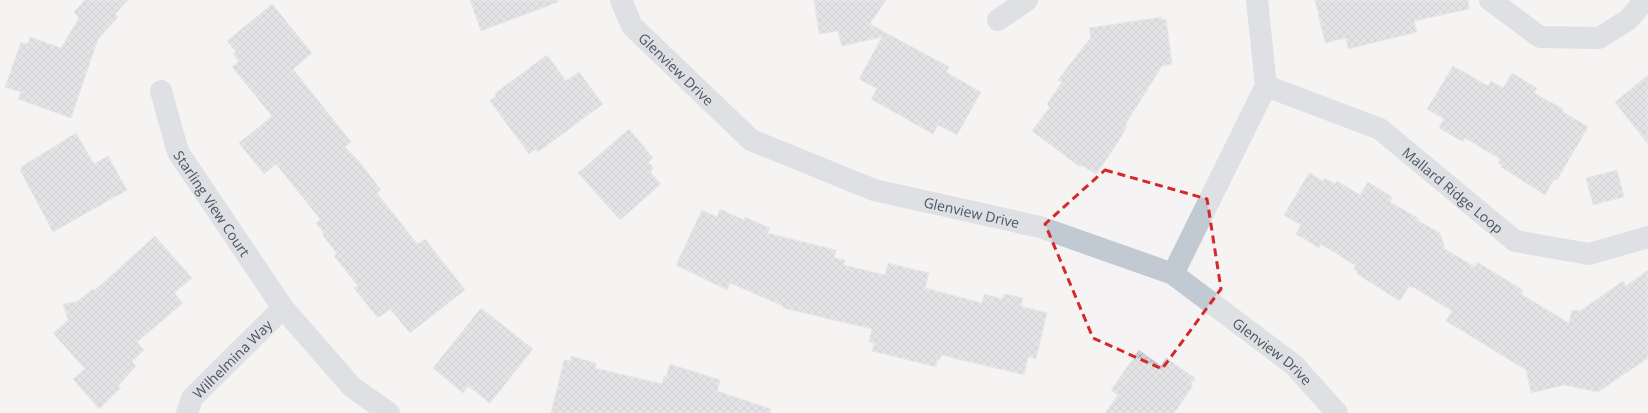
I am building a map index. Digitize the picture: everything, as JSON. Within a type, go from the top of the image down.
[{"type":"street","name":"Glenview Drive","points":[[621,0],[632,26],[751,140],[874,190],[1040,227],[1173,274],[1294,365],[1337,413]]},
{"type":"street","points":[[998,20],[1027,0]]},
{"type":"street","points":[[1173,274],[1266,86],[1257,0]]},
{"type":"street","points":[[1490,0],[1540,37],[1599,38],[1628,20],[1645,0]]},
{"type":"street","name":"Mallard Ridge Loop","points":[[1266,86],[1380,129],[1515,241],[1588,254],[1648,237]]},
{"type":"street","name":"Starling View Court","points":[[160,91],[178,152],[283,308],[352,387],[389,413]]},
{"type":"street","name":"Wilhelmina Way","points":[[187,413],[192,398],[283,308]]},
{"type":"highlighted area","points":[[1105,170],[1207,199],[1221,289],[1162,369],[1093,338],[1045,224]]},
{"type":"building","points":[[85,0],[128,0],[115,14],[118,17],[98,39],[71,118],[18,99],[21,92],[5,87],[21,42],[28,44],[30,37],[61,48],[79,18],[74,12]]},
{"type":"building","points":[[470,0],[558,0],[558,2],[481,31]]},
{"type":"building","points":[[814,0],[886,0],[870,24],[949,67],[946,72],[981,92],[957,135],[938,125],[933,134],[871,99],[877,89],[859,79],[882,37],[842,46],[838,31],[819,34]]},
{"type":"building","points":[[1315,0],[1468,0],[1469,9],[1414,21],[1417,32],[1348,49],[1346,38],[1325,43]]},
{"type":"building","points":[[272,4],[312,53],[293,69],[351,142],[345,147],[358,160],[381,190],[377,193],[415,241],[419,244],[425,239],[465,290],[410,333],[390,309],[378,318],[354,288],[358,286],[334,256],[337,254],[322,234],[324,233],[316,223],[320,219],[276,164],[264,174],[239,143],[272,116],[232,67],[239,61],[233,54],[236,52],[227,41]]},
{"type":"building","points":[[1162,17],[1162,20],[1166,19],[1172,64],[1162,66],[1125,125],[1127,126],[1117,144],[1096,174],[1081,165],[1080,167],[1032,131],[1050,107],[1047,104],[1062,82],[1058,80],[1091,37],[1089,28]]},
{"type":"building","points":[[547,55],[566,81],[579,72],[603,104],[538,152],[536,149],[529,154],[490,101],[496,96],[494,94]]},
{"type":"building","points":[[1453,66],[1488,86],[1491,81],[1503,88],[1512,73],[1537,88],[1534,93],[1563,109],[1562,111],[1588,127],[1557,180],[1554,179],[1545,195],[1501,167],[1502,165],[1498,163],[1500,159],[1465,138],[1463,142],[1439,128],[1444,119],[1427,109]]},
{"type":"building","points":[[1648,75],[1648,144],[1615,102]]},
{"type":"building","points":[[629,129],[653,158],[648,162],[654,168],[650,172],[661,184],[620,220],[578,173]]},
{"type":"building","points":[[76,133],[94,164],[108,156],[127,190],[53,232],[20,170],[22,169],[21,167]]},
{"type":"building","points":[[1617,170],[1624,197],[1593,205],[1586,178]]},
{"type":"building","points":[[1309,173],[1323,181],[1325,178],[1335,184],[1337,181],[1360,195],[1368,182],[1392,197],[1390,202],[1440,233],[1445,249],[1475,267],[1477,262],[1523,290],[1521,294],[1569,323],[1572,310],[1580,311],[1623,281],[1626,286],[1648,270],[1648,358],[1598,392],[1564,385],[1531,393],[1526,370],[1446,321],[1452,311],[1409,286],[1400,301],[1357,274],[1358,272],[1354,269],[1356,266],[1321,244],[1319,248],[1296,234],[1301,225],[1284,215]]},
{"type":"building","points":[[720,209],[744,220],[745,217],[770,228],[767,233],[836,250],[834,258],[845,260],[844,265],[885,275],[888,263],[929,273],[925,288],[982,303],[984,294],[1002,299],[1004,294],[1023,298],[1021,306],[1047,313],[1036,359],[1028,357],[1024,375],[941,355],[940,360],[937,359],[936,367],[872,351],[874,343],[869,342],[872,329],[783,308],[783,306],[730,283],[727,290],[676,265],[702,210],[717,217]]},
{"type":"building","points":[[155,236],[192,278],[174,293],[183,303],[137,342],[144,350],[132,362],[136,366],[118,386],[121,388],[99,409],[73,379],[85,369],[53,333],[68,320],[63,304],[76,302],[93,289],[95,290]]},
{"type":"building","points":[[481,308],[533,349],[490,403],[468,386],[463,393],[433,368]]},
{"type":"building","points":[[1139,350],[1161,366],[1166,358],[1195,378],[1191,384],[1193,386],[1174,413],[1105,413],[1118,395],[1111,390]]},
{"type":"building","points":[[571,356],[596,363],[595,368],[662,384],[670,364],[720,380],[717,391],[771,409],[770,413],[551,413],[564,360],[570,361]]}]
